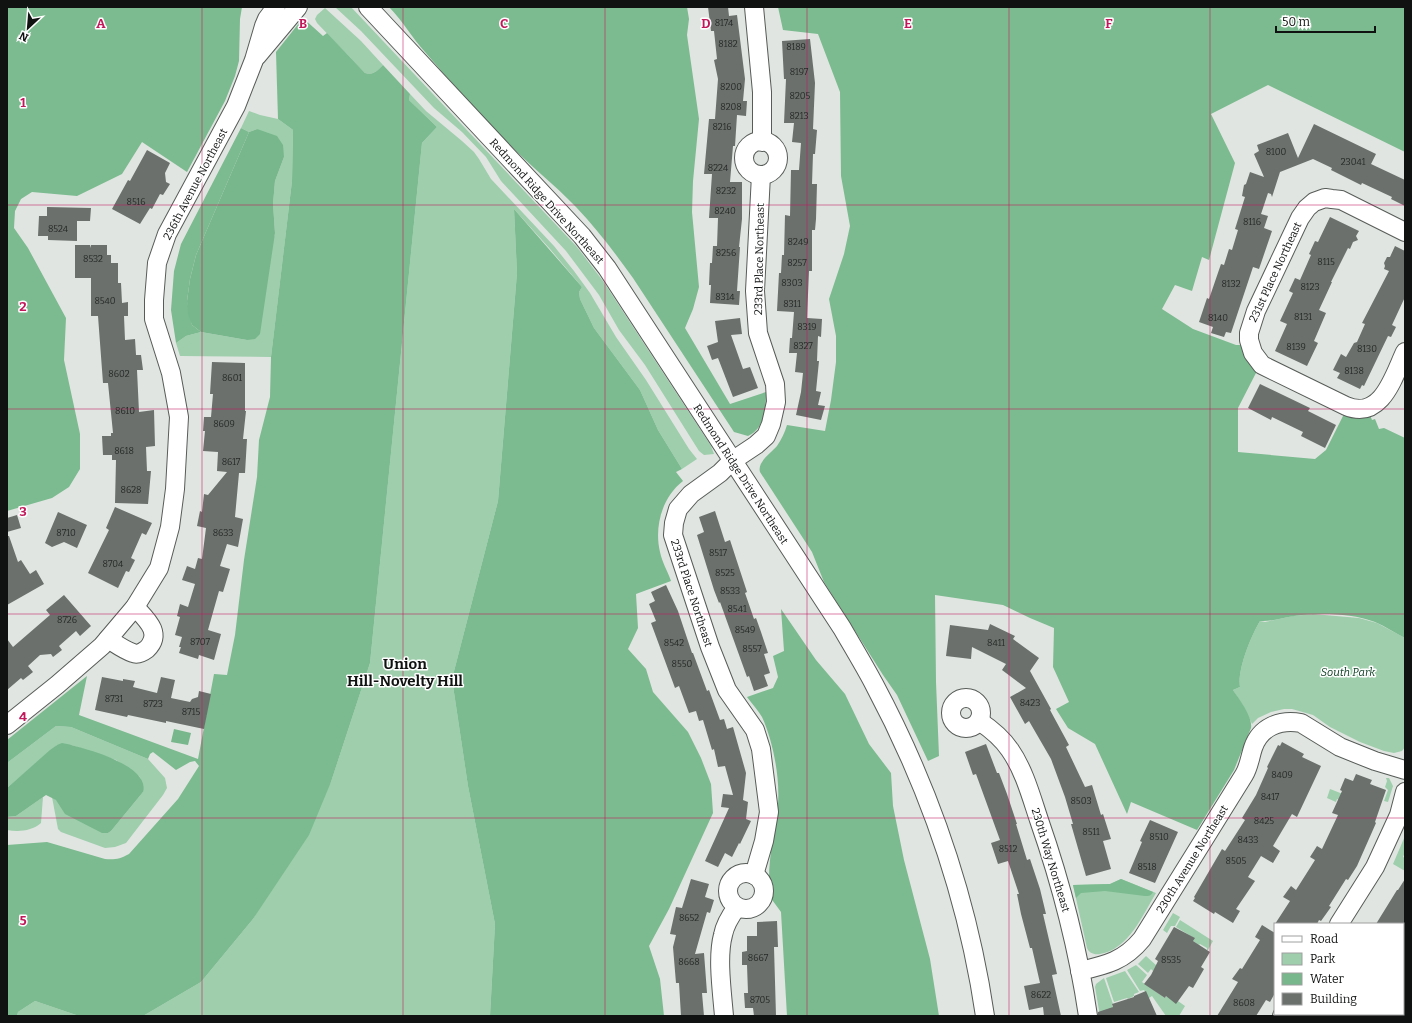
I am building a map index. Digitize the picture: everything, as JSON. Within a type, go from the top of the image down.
[{"type":"street","name":"236th Avenue Northeast","points":[[7,725],[57,686],[102,646],[135,607],[159,568],[170,527],[176,473],[179,417],[171,373],[154,319],[157,263],[167,234],[236,106],[254,60],[267,19],[276,7]]},
{"type":"street","name":"236th Avenue Northeast","points":[[254,60],[298,7]]},
{"type":"street","name":"Redmond Ridge Drive Northeast","points":[[368,7],[582,236],[607,268],[842,628],[874,683],[913,765],[932,812],[964,912],[975,960],[985,1016]]},
{"type":"street","name":"233rd Place Northeast","points":[[754,7],[762,92],[762,142],[754,143],[749,146],[744,156],[746,167],[750,172],[761,176],[756,315],[758,333],[775,384],[776,402],[771,424],[766,436],[691,494],[678,510],[674,523],[673,535],[710,647],[727,690],[755,730],[762,749],[769,812],[764,840],[754,875]]},
{"type":"street","name":"231st Place Northeast","points":[[1405,232],[1341,200],[1325,198],[1314,202],[1307,208],[1300,218],[1256,311],[1249,333],[1251,347],[1258,361],[1269,368],[1350,407],[1361,408],[1372,406],[1379,402],[1387,390],[1405,352]]},
{"type":"street","points":[[108,639],[134,654],[143,652],[149,647],[154,639],[153,630],[147,620],[135,607]]},
{"type":"street","name":"230th Way Northeast","points":[[979,721],[994,732],[1010,750],[1027,784],[1067,912],[1088,1016]]},
{"type":"street","name":"230th Avenue Northeast","points":[[1080,971],[1115,962],[1125,956],[1139,943],[1247,770],[1253,746],[1267,728],[1280,723],[1301,723],[1340,747],[1375,761],[1405,770]]},
{"type":"street","points":[[1340,923],[1375,867],[1399,815],[1405,792]]},
{"type":"street","points":[[742,873],[754,875],[762,883],[764,888],[762,899],[752,908],[747,909],[737,907],[729,897],[728,885],[736,875],[742,873]]},
{"type":"street","points":[[724,1016],[720,945],[728,920],[737,907]]},
{"type":"green space","points":[[335,7],[351,7],[577,247],[603,281],[711,446],[714,454],[704,455],[699,451],[645,365],[619,330],[599,295],[566,251],[501,181],[486,157],[462,132],[434,108],[361,31]]},
{"type":"green space","points":[[325,8],[361,41],[383,65],[377,71],[370,74],[365,73],[317,23],[315,19],[317,15]]},
{"type":"green space","points":[[410,94],[426,111],[474,152],[491,179],[554,246],[574,271],[590,293],[616,337],[646,380],[689,449],[697,459],[682,469],[658,430],[640,390],[594,328],[580,299],[579,292],[582,287],[514,209],[517,273],[498,501],[452,679],[468,786],[495,924],[490,1016],[143,1016],[201,982],[253,919],[331,782],[370,663],[422,143],[437,127],[409,100]]},
{"type":"green space","points":[[249,111],[278,119],[293,130],[292,181],[271,357],[180,356],[176,343],[186,336],[201,332],[247,340],[275,233],[273,204],[275,181],[284,157],[257,129],[249,132],[241,128]]},
{"type":"green space","name":"South Park","points":[[1313,614],[1359,618],[1377,623],[1405,638],[1405,747],[1402,751],[1394,753],[1384,751],[1360,742],[1330,727],[1313,715],[1292,709],[1271,712],[1258,718],[1252,724],[1245,709],[1233,690],[1240,687],[1243,663],[1249,644],[1260,621],[1265,622],[1293,616]]},
{"type":"green space","points":[[56,726],[71,727],[148,759],[165,778],[167,788],[163,795],[126,843],[115,847],[105,848],[61,832],[58,829],[52,797],[108,833],[143,792],[140,777],[116,760],[71,745],[57,745],[7,788],[7,763]]},
{"type":"green space","points":[[1386,778],[1389,778],[1393,786],[1388,802],[1384,801],[1388,790],[1385,787],[1387,781]]},
{"type":"green space","points":[[1330,789],[1379,808],[1352,804],[1337,799],[1336,802],[1327,798]]},
{"type":"green space","points":[[43,797],[41,823],[34,828],[25,830],[7,830],[7,817],[16,816]]},
{"type":"green space","points":[[1405,836],[1405,852],[1403,857],[1405,858],[1405,871],[1393,864]]},
{"type":"green space","points":[[1121,879],[1156,893],[1140,921],[1127,939],[1110,951],[1100,954],[1092,953],[1087,948],[1073,885],[1110,884]]},
{"type":"green space","points":[[1173,913],[1180,917],[1175,926],[1171,926],[1167,933],[1163,930]]},
{"type":"green space","points":[[1180,920],[1213,941],[1208,950],[1207,948],[1193,941],[1194,938],[1176,927]]},
{"type":"green space","points":[[1146,956],[1157,966],[1153,971],[1151,969],[1148,973],[1138,964]]},
{"type":"green space","points":[[1405,964],[1405,1016],[1373,1016],[1404,1015]]},
{"type":"green space","points":[[1136,965],[1147,975],[1142,982],[1165,998],[1168,994],[1185,1006],[1179,1016],[1166,1016],[1152,996],[1149,998],[1144,990],[1140,991],[1127,970]]},
{"type":"green space","points":[[1125,971],[1139,992],[1128,999],[1114,1002],[1106,978]]},
{"type":"green space","points":[[1104,978],[1113,1007],[1100,1016],[1095,987],[1096,984]]},
{"type":"green space","points":[[35,1001],[79,1016],[17,1016],[18,1012]]},
{"type":"shaded area","points":[[7,7],[242,7],[240,19],[239,61],[235,76],[225,101],[187,172],[142,142],[122,174],[77,196],[32,192],[21,199],[15,211],[14,228],[28,248],[66,318],[64,360],[80,434],[80,469],[69,487],[52,498],[7,511]]},
{"type":"shaded area","points":[[389,7],[687,7],[689,19],[687,35],[699,119],[693,181],[692,212],[699,287],[693,309],[685,328],[730,404],[766,392],[765,411],[761,423],[754,433],[748,436],[734,432],[613,250],[584,215],[515,150],[476,109],[420,47]]},
{"type":"shaded area","points":[[778,7],[1405,7],[1405,152],[1268,85],[1211,114],[1235,163],[1209,260],[1202,257],[1192,291],[1175,285],[1162,309],[1193,329],[1236,345],[1242,345],[1257,371],[1238,408],[1238,452],[1315,459],[1326,450],[1344,414],[1370,415],[1372,420],[1375,419],[1379,429],[1384,428],[1405,438],[1405,638],[1382,625],[1358,617],[1311,614],[1270,621],[1260,621],[1249,644],[1243,663],[1240,687],[1233,690],[1248,714],[1251,728],[1234,770],[1197,830],[1131,802],[1127,814],[1095,744],[1068,728],[1056,709],[1069,702],[1053,667],[1054,628],[1003,605],[935,595],[939,756],[928,761],[897,695],[824,582],[812,552],[760,472],[762,461],[777,446],[787,425],[825,431],[836,362],[836,336],[829,299],[844,254],[850,226],[841,176],[840,92],[818,34],[783,30]]},
{"type":"shaded area","points":[[303,18],[323,36],[327,33],[365,73],[373,73],[383,65],[410,94],[409,100],[437,127],[422,143],[370,663],[331,782],[309,835],[253,919],[201,982],[143,1016],[79,1016],[35,1001],[18,1012],[17,1016],[7,1016],[7,845],[47,842],[105,859],[123,857],[129,854],[178,799],[199,766],[195,761],[190,762],[176,770],[153,752],[150,754],[148,759],[71,727],[56,726],[7,763],[7,740],[87,676],[79,715],[198,759],[214,674],[227,675],[235,635],[244,560],[257,477],[259,440],[270,397],[271,357],[292,181],[293,130],[278,119],[276,52]]},
{"type":"shaded area","points":[[241,128],[249,132],[196,255],[190,279],[187,301],[192,325],[201,332],[186,336],[176,343],[171,310],[174,271],[181,244]]},
{"type":"shaded area","points":[[514,209],[582,287],[579,292],[580,299],[594,328],[640,390],[658,430],[682,469],[676,472],[683,481],[670,495],[665,504],[661,513],[658,533],[661,556],[671,581],[636,594],[638,628],[628,649],[646,669],[653,692],[688,732],[701,758],[711,784],[713,813],[669,909],[649,946],[660,979],[664,1016],[490,1016],[495,924],[468,786],[452,679],[498,501],[517,273]]},
{"type":"shaded area","points":[[781,609],[816,660],[845,694],[869,744],[891,773],[893,806],[904,860],[930,959],[939,1016],[787,1016],[781,912],[770,897],[771,887],[769,880],[771,851],[778,804],[777,771],[769,737],[762,717],[747,697],[773,688],[778,677],[773,656],[784,651]]},
{"type":"shaded area","points":[[1121,879],[1153,892],[1150,896],[1145,896],[1105,891],[1081,893],[1076,898],[1073,885],[1110,884]]},
{"type":"water","points":[[257,129],[277,136],[283,145],[284,157],[275,181],[273,204],[275,233],[260,334],[255,339],[247,340],[201,332],[192,325],[188,314],[187,301],[190,279],[196,255],[249,132]]},
{"type":"water","points":[[174,729],[191,733],[188,745],[171,742]]},
{"type":"water","points":[[62,743],[99,753],[113,759],[137,774],[143,782],[143,792],[108,833],[102,833],[65,814],[56,800],[46,795],[16,816],[7,817],[7,788],[50,750]]},
{"type":"building","points":[[708,7],[728,7],[729,16],[737,15],[745,79],[743,101],[747,101],[746,116],[737,115],[735,146],[733,146],[730,182],[742,182],[742,219],[737,291],[740,291],[739,305],[710,303],[710,263],[712,263],[713,246],[717,246],[718,218],[709,218],[712,174],[704,174],[709,119],[715,119],[718,79],[714,60],[717,59],[714,31],[711,31]]},
{"type":"building","points":[[810,39],[815,83],[813,129],[817,130],[815,154],[813,154],[812,184],[817,184],[816,219],[815,230],[812,230],[812,271],[809,271],[807,318],[822,319],[821,337],[818,336],[817,361],[819,361],[816,391],[821,392],[818,405],[825,406],[821,420],[796,415],[803,373],[795,372],[797,353],[789,353],[794,312],[777,311],[779,273],[781,273],[782,255],[784,255],[785,215],[790,216],[791,170],[799,170],[801,143],[792,142],[794,123],[784,123],[786,79],[784,79],[782,41]]},
{"type":"building","points":[[1314,124],[1376,154],[1371,164],[1405,180],[1405,206],[1391,199],[1392,197],[1362,183],[1361,185],[1313,159],[1280,172],[1272,197],[1271,194],[1268,193],[1261,214],[1268,216],[1264,228],[1272,231],[1259,269],[1253,267],[1231,333],[1226,332],[1224,337],[1211,333],[1213,327],[1199,322],[1221,264],[1224,265],[1229,249],[1232,250],[1238,230],[1235,229],[1245,197],[1242,196],[1244,185],[1246,184],[1250,172],[1264,177],[1254,154],[1259,151],[1257,145],[1288,133],[1298,158]]},
{"type":"building","points":[[147,150],[170,163],[165,173],[166,182],[170,184],[163,195],[160,194],[152,209],[150,208],[140,224],[112,209]]},
{"type":"building","points":[[47,207],[91,208],[90,221],[77,221],[77,241],[48,240],[48,236],[38,236],[39,216],[47,216]]},
{"type":"building","points":[[1330,217],[1359,231],[1356,236],[1358,240],[1353,242],[1350,249],[1348,248],[1319,310],[1326,313],[1314,341],[1318,343],[1307,366],[1275,351],[1287,324],[1280,321],[1293,293],[1289,291],[1295,278],[1300,280],[1311,255],[1309,254],[1315,241],[1318,242]]},
{"type":"building","points":[[75,245],[90,245],[90,248],[91,245],[107,245],[107,255],[111,255],[111,263],[118,263],[118,283],[121,283],[122,303],[128,302],[128,316],[124,316],[125,340],[135,339],[136,355],[141,355],[143,370],[137,370],[139,412],[154,410],[155,446],[146,447],[147,471],[151,471],[148,504],[115,503],[116,460],[112,460],[112,455],[103,455],[102,436],[111,436],[111,433],[113,433],[108,383],[103,383],[98,316],[91,316],[91,278],[75,278]]},
{"type":"building","points":[[1395,246],[1405,251],[1405,297],[1392,325],[1396,327],[1391,337],[1388,336],[1364,386],[1362,385],[1360,389],[1337,378],[1340,373],[1333,370],[1341,354],[1346,357],[1354,343],[1357,342],[1365,324],[1362,323],[1389,271],[1384,269],[1384,263],[1387,257],[1390,257]]},
{"type":"building","points":[[740,318],[742,334],[731,335],[743,369],[750,367],[758,388],[733,397],[718,358],[712,360],[707,346],[718,342],[715,321]]},
{"type":"building","points":[[212,362],[245,363],[246,411],[243,439],[247,439],[245,473],[239,473],[235,517],[243,519],[238,547],[227,544],[220,566],[230,569],[223,592],[219,591],[208,630],[221,634],[214,660],[199,655],[198,659],[179,653],[182,637],[175,635],[180,617],[177,616],[180,604],[188,607],[195,584],[182,580],[187,566],[195,569],[198,558],[202,559],[206,528],[197,526],[200,511],[202,512],[204,494],[208,495],[227,472],[217,471],[218,452],[203,451],[205,431],[203,431],[204,417],[211,417],[213,394],[210,394]]},
{"type":"building","points":[[1260,384],[1310,408],[1308,411],[1336,425],[1325,448],[1301,436],[1303,432],[1272,417],[1271,420],[1248,408]]},
{"type":"building","points":[[115,507],[152,523],[146,535],[142,533],[131,558],[135,560],[129,572],[126,571],[118,588],[88,573],[109,530],[106,528]]},
{"type":"building","points":[[715,511],[725,542],[730,540],[747,592],[745,593],[754,619],[756,618],[768,653],[764,654],[770,673],[764,675],[768,686],[754,691],[749,676],[747,677],[720,602],[719,603],[714,590],[697,535],[704,532],[699,517]]},
{"type":"building","points":[[58,512],[87,525],[77,548],[64,542],[52,547],[45,543]]},
{"type":"building","points":[[17,515],[21,528],[7,532],[7,518]]},
{"type":"building","points":[[7,536],[9,536],[18,562],[21,560],[30,574],[36,570],[44,584],[7,605]]},
{"type":"building","points":[[666,585],[678,611],[692,653],[707,691],[709,690],[720,720],[724,719],[727,729],[733,727],[746,773],[743,800],[748,802],[746,819],[751,821],[732,857],[725,853],[718,867],[705,861],[729,808],[721,807],[723,794],[733,795],[725,766],[718,767],[714,749],[712,750],[703,720],[699,721],[696,711],[689,713],[679,686],[675,688],[651,623],[656,621],[649,604],[655,601],[651,592]]},
{"type":"building","points":[[64,595],[91,626],[80,636],[76,631],[59,646],[62,650],[53,657],[51,654],[40,655],[28,666],[33,672],[23,680],[21,678],[7,690],[7,639],[13,647],[50,615],[46,610]]},
{"type":"building","points":[[990,624],[1015,636],[1013,639],[1039,658],[1030,671],[1069,745],[1066,747],[1085,787],[1092,785],[1101,815],[1103,814],[1111,839],[1103,841],[1111,869],[1086,876],[1065,797],[1051,759],[1029,721],[1025,724],[1010,697],[1026,688],[1002,670],[1006,664],[972,647],[971,659],[946,656],[950,625],[988,630]]},
{"type":"building","points":[[102,677],[123,681],[123,679],[135,681],[133,687],[157,693],[161,677],[175,680],[171,698],[190,702],[192,699],[198,697],[199,691],[211,694],[204,729],[128,715],[127,717],[95,710]]},
{"type":"building","points":[[1282,742],[1304,754],[1302,757],[1321,766],[1297,817],[1292,814],[1273,846],[1280,851],[1273,863],[1261,856],[1248,877],[1255,881],[1236,909],[1240,911],[1233,923],[1215,912],[1214,914],[1193,901],[1195,898],[1194,897],[1222,849],[1225,851],[1245,820],[1242,818],[1256,795],[1268,768],[1267,767],[1278,745],[1280,746]]},
{"type":"building","points":[[986,744],[1007,794],[1027,860],[1030,859],[1040,889],[1046,914],[1043,914],[1057,974],[1052,975],[1061,1016],[1044,1016],[1043,1007],[1029,1010],[1024,986],[1040,983],[1032,948],[1030,948],[1021,914],[1017,894],[1019,894],[1008,861],[998,864],[991,843],[1000,840],[976,774],[973,775],[965,752]]},
{"type":"building","points":[[1356,774],[1372,780],[1370,784],[1386,790],[1375,822],[1376,823],[1357,866],[1348,880],[1346,879],[1329,906],[1331,907],[1321,921],[1319,920],[1318,923],[1276,923],[1290,901],[1283,897],[1291,886],[1296,890],[1315,860],[1310,857],[1317,846],[1322,849],[1338,815],[1332,813],[1342,791],[1340,790],[1345,778],[1353,781]]},
{"type":"building","points":[[1150,820],[1178,832],[1155,883],[1129,873],[1142,842],[1140,841]]},
{"type":"building","points":[[691,879],[709,884],[705,897],[714,900],[710,913],[707,912],[695,954],[704,953],[707,993],[702,993],[704,1016],[681,1016],[679,983],[676,983],[673,947],[676,935],[670,934],[676,907],[682,908]]},
{"type":"building","points":[[1405,879],[1405,924],[1377,923],[1397,890]]},
{"type":"building","points":[[777,921],[778,947],[774,947],[776,1016],[754,1016],[753,1008],[745,1008],[744,993],[748,993],[747,965],[742,965],[742,952],[747,951],[747,936],[757,936],[757,922]]},
{"type":"building","points":[[1262,925],[1274,932],[1274,995],[1270,1002],[1266,1000],[1256,1016],[1217,1016],[1238,982],[1232,979],[1240,968],[1242,969],[1260,940],[1255,937]]},
{"type":"building","points":[[1174,927],[1195,938],[1193,941],[1210,952],[1201,967],[1204,969],[1193,988],[1189,986],[1176,1004],[1166,996],[1165,998],[1144,984],[1151,975],[1158,961],[1155,959]]},
{"type":"building","points":[[1146,991],[1157,1016],[1098,1016],[1098,1012],[1113,1007],[1112,1004],[1134,997]]},
{"type":"district","name":"Union Hill-Novelty Hill","points":[[405,672]]}]
